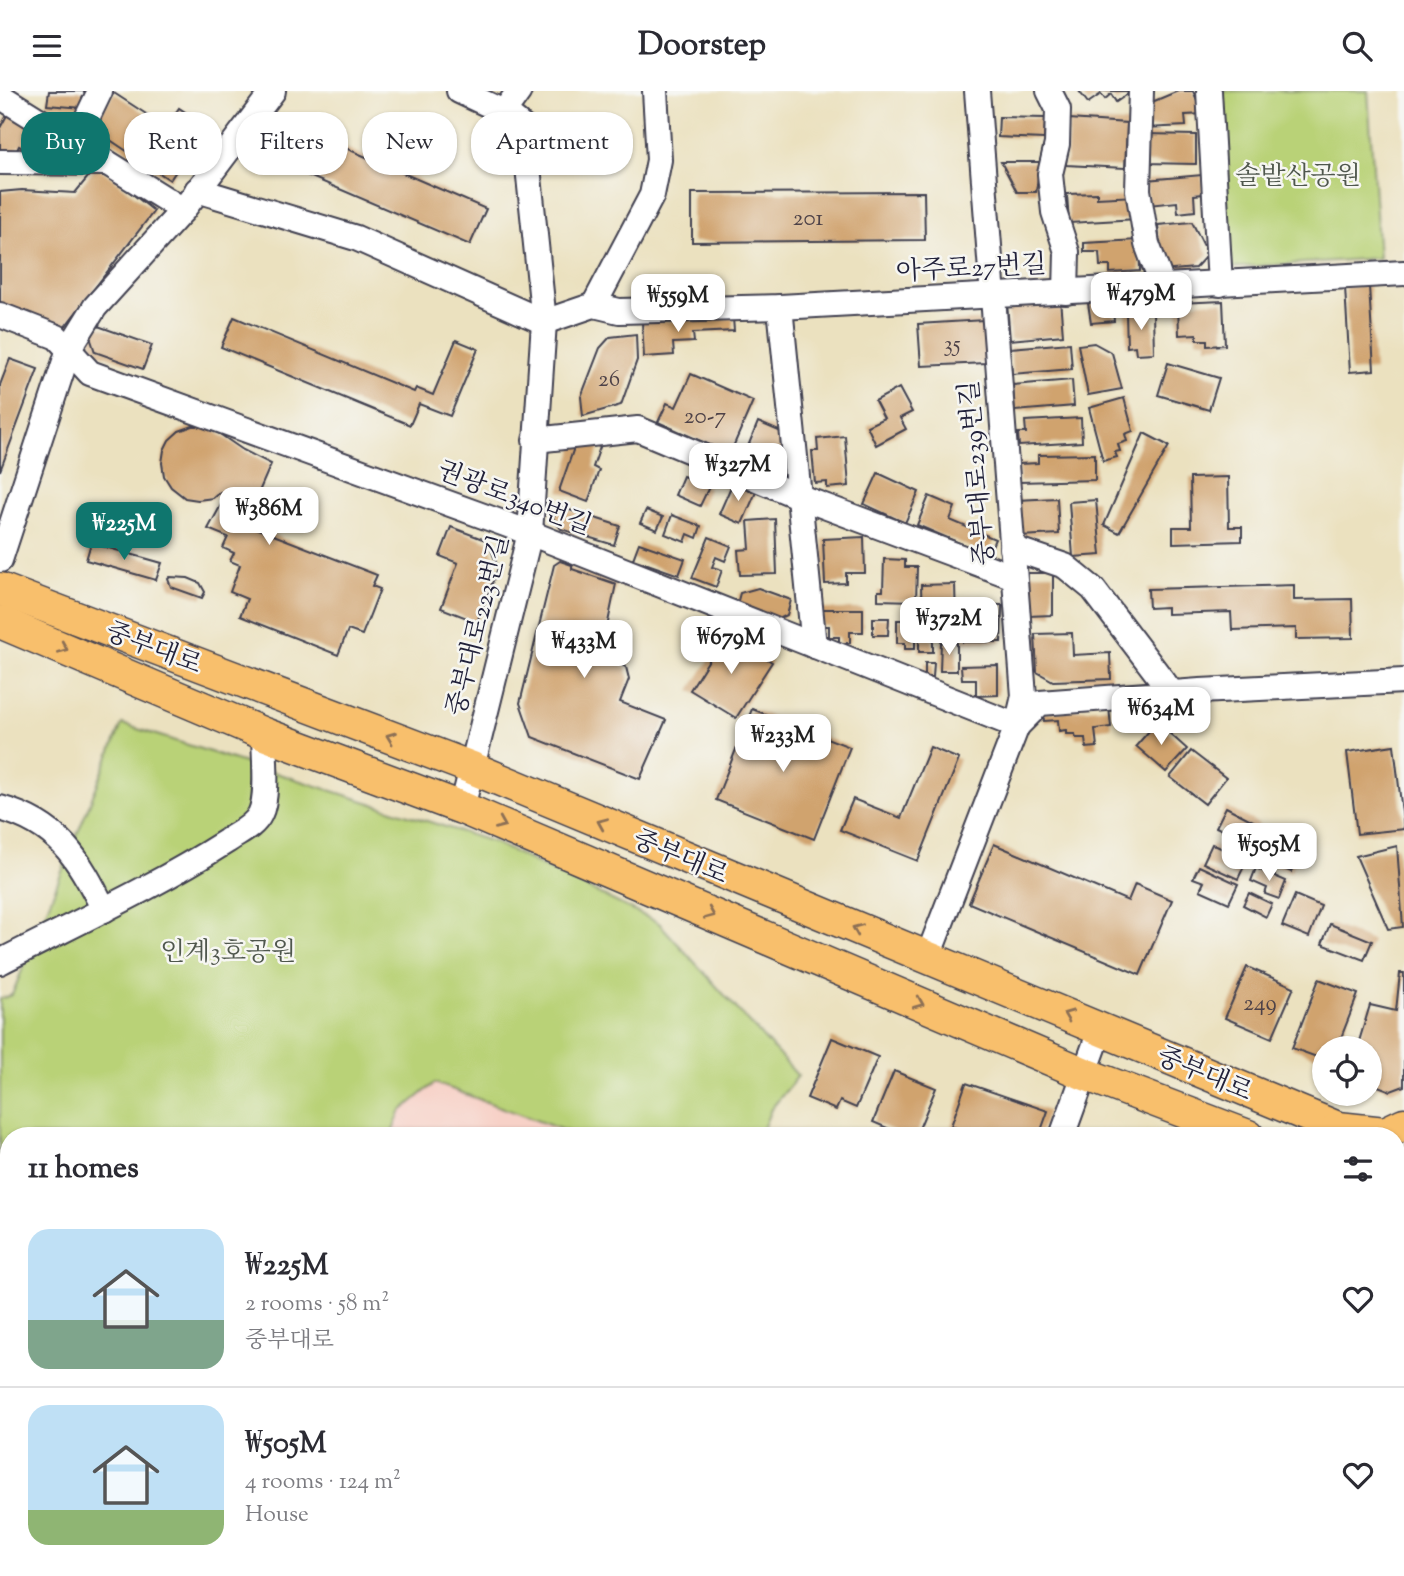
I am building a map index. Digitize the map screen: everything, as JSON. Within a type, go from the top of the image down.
[{"type":"main road","name":"중부대로","points":[[0,589],[472,768],[1336,1127]]},
{"type":"main road","name":"중부대로","points":[[0,622],[264,734],[462,808],[1085,1074],[1224,1127]]},
{"type":"street","points":[[90,112],[100,91]]},
{"type":"street","points":[[0,560],[69,349],[95,307],[190,200],[274,91]]},
{"type":"street","points":[[459,91],[504,112],[519,91]]},
{"type":"street","points":[[594,305],[652,195],[659,160],[655,91]]},
{"type":"street","name":"중부대로239번길","points":[[927,959],[1017,726],[1024,696],[977,91]]},
{"type":"street","points":[[1049,91],[1058,109],[1057,145],[1050,174],[1054,212],[1067,252],[1066,292]]},
{"type":"street","points":[[1141,91],[1138,190],[1147,244],[1163,287]]},
{"type":"street","points":[[1209,91],[1220,283]]},
{"type":"street","points":[[0,162],[21,162]]},
{"type":"street","points":[[110,164],[190,200],[356,238],[544,322]]},
{"type":"street","name":"중부대로223번길","points":[[462,808],[530,533],[544,322],[529,175]]},
{"type":"street","name":"아주로27번길","points":[[544,322],[594,305],[619,311],[780,307],[1404,273]]},
{"type":"street","points":[[780,307],[814,646]]},
{"type":"street","name":"권광로340번길","points":[[0,315],[57,337],[90,373],[530,533],[1017,726]]},
{"type":"street","points":[[535,440],[638,429],[800,497],[1014,577]]},
{"type":"street","points":[[1012,548],[1065,566],[1093,589],[1172,693]]},
{"type":"street","points":[[1017,726],[1040,703],[1404,681]]},
{"type":"street","points":[[0,962],[104,910],[201,857],[253,824],[260,814],[264,799],[264,734]]},
{"type":"street","points":[[0,809],[40,823],[62,841],[93,886],[104,910]]},
{"type":"street","points":[[1065,1127],[1101,1028]]},
{"type":"shaded area","points":[[434,1083],[554,1127],[394,1127],[400,1112]]},
{"type":"green space","name":"솔밭산공원","points":[[1217,91],[1368,91],[1379,258],[1228,268]]},
{"type":"green space","name":"인계3호공원","points":[[122,724],[493,842],[659,923],[798,1076],[771,1109],[764,1127],[555,1127],[435,1083],[400,1112],[394,1127],[0,1127],[0,999],[12,995]]},
{"type":"building","points":[[49,91],[85,91],[83,108],[47,105]]},
{"type":"building","points":[[1079,91],[1132,91],[1116,102],[1111,94],[1105,99],[1101,94],[1088,103]]},
{"type":"building","points":[[1178,91],[1193,91],[1203,114],[1185,115],[1186,126],[1146,128],[1145,105]]},
{"type":"building","points":[[114,93],[143,112],[124,112],[124,149],[110,140],[110,112],[101,112]]},
{"type":"building","points":[[11,108],[21,114],[21,147],[19,146],[13,158],[0,151],[0,128]]},
{"type":"building","points":[[999,117],[1045,118],[1044,139],[998,137]]},
{"type":"building","points":[[1069,119],[1127,123],[1125,168],[1066,165]]},
{"type":"building","points":[[1146,134],[1196,135],[1196,164],[1145,163]]},
{"type":"building","points":[[348,149],[362,155],[362,175],[408,175],[486,209],[470,245],[307,175],[348,175]]},
{"type":"building","points":[[1001,162],[1040,162],[1036,192],[1017,192]]},
{"type":"building","points":[[90,175],[108,175],[154,211],[57,337],[0,307],[0,192],[22,190],[75,193]]},
{"type":"building","points":[[1202,175],[1203,194],[1194,195],[1195,211],[1178,213],[1177,202],[1148,205],[1146,180]]},
{"type":"building","points":[[924,192],[925,240],[692,242],[692,193]]},
{"type":"building","points":[[1097,193],[1097,198],[1136,196],[1137,219],[1069,223],[1067,194]]},
{"type":"building","points":[[1192,222],[1208,254],[1195,268],[1162,271],[1158,225]]},
{"type":"building","points":[[1139,240],[1140,271],[1110,273],[1110,266],[1100,266],[1099,252],[1084,252],[1084,243]]},
{"type":"building","points":[[1369,286],[1374,370],[1350,372],[1345,287]]},
{"type":"building","points":[[1060,299],[1063,335],[1010,340],[1007,303]]},
{"type":"building","points":[[1112,300],[1114,321],[1091,323],[1088,303]]},
{"type":"building","points":[[1223,301],[1225,345],[1207,346],[1207,340],[1197,340],[1197,334],[1179,335],[1178,303]]},
{"type":"building","points":[[1153,312],[1154,353],[1136,354],[1135,346],[1127,347],[1126,313]]},
{"type":"building","points":[[234,317],[414,392],[416,388],[433,395],[456,340],[478,349],[450,416],[419,404],[410,425],[221,347]]},
{"type":"building","points":[[733,318],[734,331],[693,333],[694,342],[673,343],[674,355],[644,357],[642,322]]},
{"type":"building","points":[[984,320],[986,363],[921,366],[918,324]]},
{"type":"building","points":[[95,325],[152,345],[143,369],[95,352],[89,334]]},
{"type":"building","points":[[636,334],[637,360],[621,405],[583,416],[581,397],[600,348],[610,337]]},
{"type":"building","points":[[1070,343],[1072,369],[1012,374],[1010,348]]},
{"type":"building","points":[[1094,343],[1112,353],[1122,389],[1088,395],[1078,345]]},
{"type":"building","points":[[10,359],[38,369],[0,471],[0,385]]},
{"type":"building","points":[[1168,363],[1219,378],[1209,410],[1158,395]]},
{"type":"building","points":[[691,374],[753,401],[730,454],[658,422],[667,403],[676,407]]},
{"type":"building","points":[[1072,380],[1074,406],[1015,411],[1013,385]]},
{"type":"building","points":[[899,388],[912,412],[900,418],[906,429],[876,445],[867,426],[884,418],[875,401]]},
{"type":"building","points":[[1124,398],[1133,431],[1125,434],[1127,441],[1118,444],[1120,451],[1115,452],[1117,457],[1103,461],[1089,408]]},
{"type":"building","points":[[1081,418],[1082,442],[1019,446],[1018,433],[1026,433],[1025,421]]},
{"type":"building","points":[[758,422],[786,434],[789,445],[779,471],[744,456]]},
{"type":"building","points":[[193,426],[208,426],[243,450],[271,464],[245,524],[377,575],[372,586],[380,589],[362,635],[348,630],[338,655],[240,616],[247,599],[230,592],[240,565],[230,561],[234,553],[223,548],[228,537],[208,529],[228,492],[220,492],[213,498],[185,498],[171,487],[164,476],[162,463],[169,440],[179,431]]},
{"type":"building","points":[[1144,433],[1169,446],[1119,533],[1104,525]]},
{"type":"building","points":[[845,436],[849,486],[827,488],[827,482],[815,483],[812,451],[818,451],[817,439]]},
{"type":"building","points":[[577,439],[600,447],[593,467],[599,470],[588,502],[559,491]]},
{"type":"building","points":[[1095,454],[1095,480],[1019,482],[1019,464],[1038,463],[1038,455]]},
{"type":"building","points":[[878,473],[919,492],[905,523],[864,504]]},
{"type":"building","points":[[683,476],[709,487],[700,506],[675,495]]},
{"type":"building","points":[[1228,477],[1229,527],[1242,527],[1242,541],[1173,543],[1173,527],[1191,527],[1190,478]]},
{"type":"building","points":[[733,482],[756,492],[742,524],[719,514]]},
{"type":"building","points":[[929,496],[955,507],[950,520],[995,539],[988,555],[917,525]]},
{"type":"building","points":[[1057,498],[1059,534],[1019,536],[1017,500]]},
{"type":"building","points":[[1096,500],[1101,555],[1073,557],[1069,502]]},
{"type":"building","points":[[557,506],[620,526],[614,545],[561,529],[553,518]]},
{"type":"building","points":[[646,510],[663,517],[657,530],[640,523]]},
{"type":"building","points":[[672,515],[701,526],[697,538],[688,534],[685,542],[665,534]]},
{"type":"building","points":[[775,519],[777,574],[740,575],[738,550],[750,549],[748,521]]},
{"type":"building","points":[[451,527],[488,541],[498,568],[477,622],[441,608],[458,563],[440,556]]},
{"type":"building","points":[[709,537],[731,546],[725,561],[716,557],[712,567],[722,570],[716,587],[692,578]]},
{"type":"building","points":[[864,537],[865,573],[846,573],[846,583],[825,584],[823,539]]},
{"type":"building","points":[[91,543],[162,563],[156,580],[86,560]]},
{"type":"building","points":[[639,543],[685,559],[679,575],[633,559]]},
{"type":"building","points":[[884,559],[905,560],[905,567],[917,567],[916,601],[878,600],[878,591],[883,591]]},
{"type":"building","points":[[560,561],[572,565],[572,569],[616,584],[601,656],[626,667],[629,679],[620,702],[666,720],[640,779],[532,737],[520,703],[554,565]]},
{"type":"building","points":[[1026,573],[1053,573],[1053,615],[1027,616]]},
{"type":"building","points":[[188,578],[200,583],[205,592],[202,598],[171,587],[168,579]]},
{"type":"building","points":[[955,584],[956,621],[922,622],[921,585]]},
{"type":"building","points":[[1294,585],[1294,600],[1352,599],[1353,638],[1296,639],[1296,628],[1232,630],[1231,612],[1167,614],[1167,607],[1149,608],[1148,589]]},
{"type":"building","points":[[758,588],[791,600],[787,615],[775,621],[736,608],[740,593]]},
{"type":"building","points":[[964,605],[1002,605],[1001,642],[963,642]]},
{"type":"building","points":[[822,609],[863,609],[863,632],[850,632],[850,643],[839,643],[839,637],[829,637],[829,626],[822,626]]},
{"type":"building","points":[[873,618],[889,618],[888,635],[873,635]]},
{"type":"building","points":[[897,620],[915,620],[915,649],[905,649],[905,643],[897,643]]},
{"type":"building","points":[[726,633],[772,662],[736,718],[690,690]]},
{"type":"building","points":[[1072,633],[1073,655],[1110,653],[1111,679],[1053,681],[1037,672],[1035,634]]},
{"type":"building","points":[[919,639],[933,639],[933,652],[919,652]]},
{"type":"building","points":[[941,642],[957,643],[957,671],[940,671]]},
{"type":"building","points":[[925,663],[934,663],[933,677],[925,677]]},
{"type":"building","points":[[998,665],[998,695],[976,696],[976,679],[962,679],[961,666]]},
{"type":"building","points":[[1109,707],[1111,727],[1095,729],[1097,747],[1086,748],[1085,738],[1066,734],[1066,730],[1059,731],[1058,720],[1044,721],[1043,713]]},
{"type":"building","points":[[752,709],[850,747],[814,839],[716,800]]},
{"type":"building","points":[[1157,722],[1187,749],[1166,772],[1136,746]]},
{"type":"building","points":[[1394,745],[1404,829],[1357,834],[1347,752]]},
{"type":"building","points":[[930,747],[959,759],[918,861],[840,830],[853,799],[901,818]]},
{"type":"building","points":[[1191,751],[1226,778],[1205,804],[1170,777]]},
{"type":"building","points":[[1226,807],[1259,824],[1250,843],[1216,827]]},
{"type":"building","points":[[1272,828],[1294,864],[1291,872],[1267,862],[1263,849]]},
{"type":"building","points":[[994,844],[1128,901],[1135,884],[1172,900],[1140,975],[969,903]]},
{"type":"building","points":[[1212,844],[1247,860],[1238,879],[1203,863]]},
{"type":"building","points":[[1397,846],[1403,927],[1388,929],[1356,856]]},
{"type":"building","points":[[1199,866],[1238,884],[1229,903],[1200,890],[1204,882],[1193,878]]},
{"type":"building","points":[[1256,868],[1286,881],[1279,899],[1265,894],[1267,888],[1251,881]]},
{"type":"building","points":[[1249,893],[1272,904],[1266,917],[1243,905]]},
{"type":"building","points":[[1295,895],[1321,906],[1309,937],[1282,926]]},
{"type":"building","points":[[1330,924],[1372,941],[1364,960],[1322,944]]},
{"type":"building","points":[[1247,967],[1294,987],[1272,1038],[1225,1018]]},
{"type":"building","points":[[1400,973],[1404,973],[1404,1086],[1391,1091],[1382,1088],[1382,1036],[1361,1036],[1370,1005],[1396,1011]]},
{"type":"building","points":[[1319,979],[1358,994],[1342,1036],[1312,1036],[1312,1055],[1292,1048]]},
{"type":"building","points":[[832,1038],[878,1057],[856,1108],[840,1101],[836,1110],[807,1098]]},
{"type":"building","points":[[894,1071],[936,1088],[920,1127],[885,1127],[873,1122]]},
{"type":"building","points":[[966,1083],[1048,1111],[1042,1127],[951,1126]]}]
